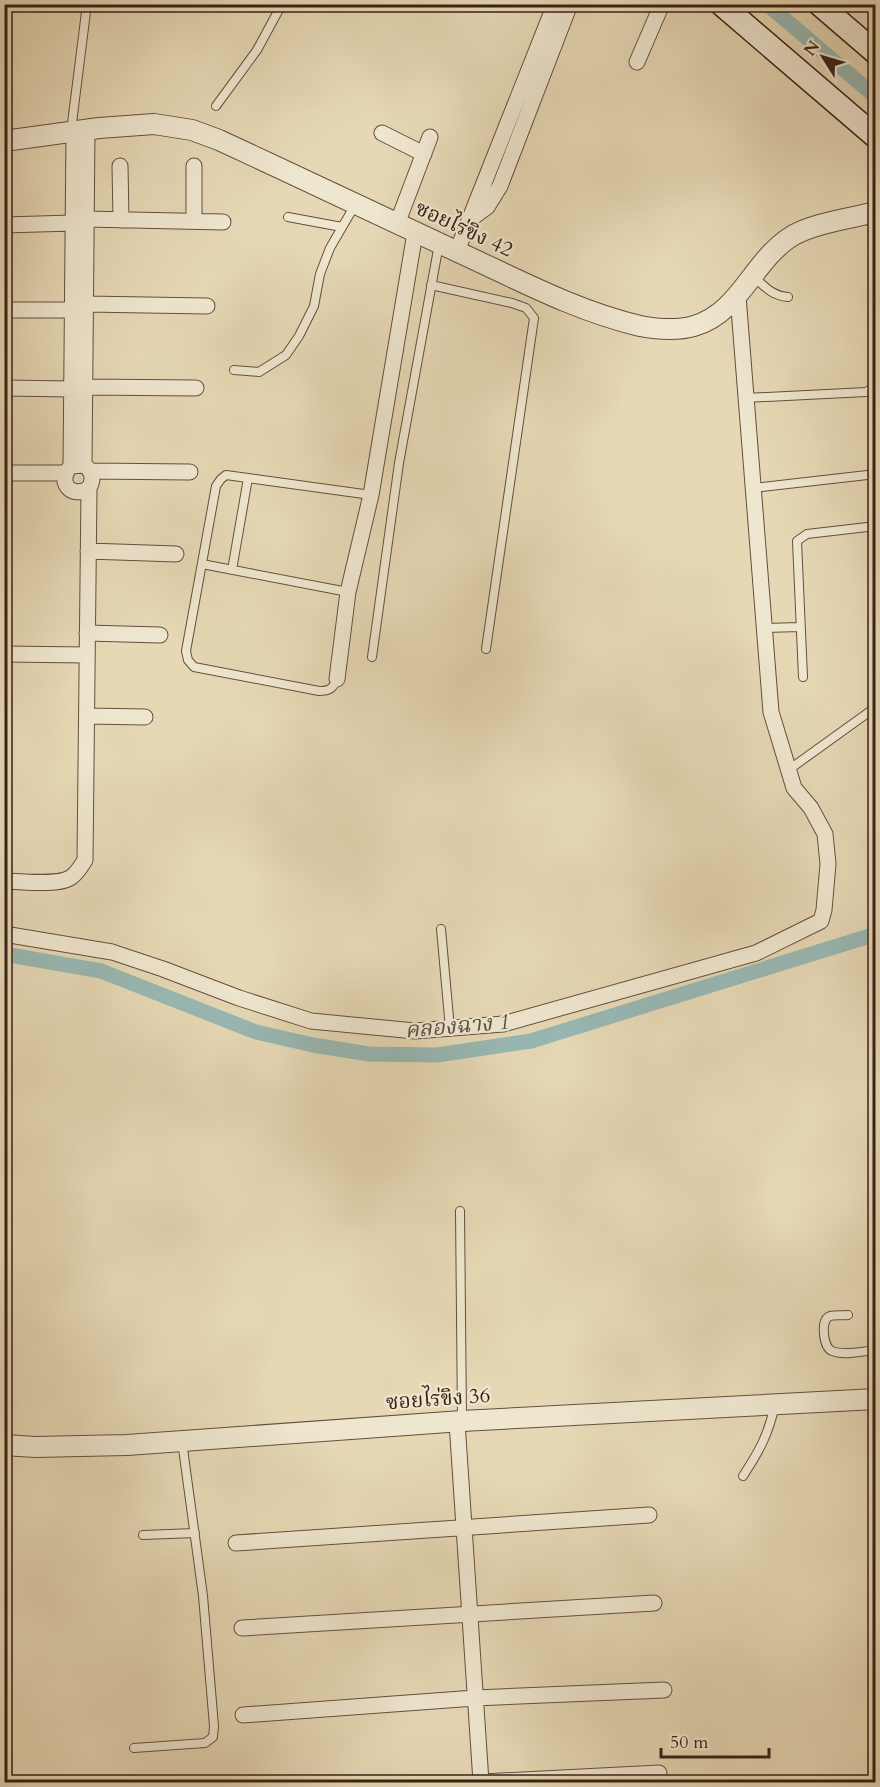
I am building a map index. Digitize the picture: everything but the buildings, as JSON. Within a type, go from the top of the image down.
[{"type":"main road","points":[[721,4],[876,136]]},
{"type":"main road","points":[[819,4],[876,53]]},
{"type":"street","points":[[470,220],[555,4]]},
{"type":"street","points":[[448,248],[470,220],[487,207],[500,186],[570,4]]},
{"type":"street","points":[[637,62],[662,4]]},
{"type":"street","name":"ซอยไร่ขิง 42","points":[[4,141],[154,124],[192,130],[219,140],[415,233],[573,303],[641,326],[663,329],[690,327],[709,321],[738,296],[766,260],[789,237],[804,230],[876,212]]},
{"type":"street","points":[[77,132],[80,221],[78,469],[65,482],[71,490],[80,492],[88,488]]},
{"type":"street","points":[[382,133],[424,153]]},
{"type":"street","points":[[397,224],[430,137]]},
{"type":"street","points":[[120,166],[121,220]]},
{"type":"street","points":[[194,166],[194,221]]},
{"type":"street","points":[[4,225],[121,220],[223,222]]},
{"type":"street","points":[[336,679],[348,592],[371,495],[415,233]]},
{"type":"street","points":[[4,934],[112,952],[239,998],[311,1021],[415,1031],[503,1024],[756,953],[821,921],[827,886],[828,864],[825,834],[811,808],[794,788],[771,712],[738,296]]},
{"type":"street","points":[[4,310],[207,306]]},
{"type":"street","points":[[4,388],[196,388]]},
{"type":"street","points":[[4,881],[58,881],[70,878],[85,860],[88,488],[92,479],[78,469]]},
{"type":"street","points":[[4,473],[78,469],[190,472]]},
{"type":"street","points":[[88,551],[176,554]]},
{"type":"street","points":[[87,633],[160,635]]},
{"type":"street","points":[[4,654],[87,655]]},
{"type":"street","points":[[87,716],[145,717]]},
{"type":"street","name":"ซอยไร่ขิง 36","points":[[4,1444],[35,1447],[127,1445],[460,1422],[876,1400]]},
{"type":"street","points":[[460,1422],[464,1527],[481,1782],[659,1773]]},
{"type":"street","points":[[236,1543],[649,1515]]},
{"type":"street","points":[[242,1628],[654,1603]]},
{"type":"street","points":[[243,1714],[475,1698],[664,1690]]},
{"type":"lane","points":[[77,132],[87,4]]},
{"type":"lane","points":[[216,106],[257,50],[282,4]]},
{"type":"lane","points":[[234,370],[259,372],[286,355],[299,336],[314,306],[320,274],[330,248],[355,204]]},
{"type":"lane","points":[[288,217],[342,227]]},
{"type":"lane","points":[[372,657],[399,463],[430,285],[448,248]]},
{"type":"lane","points":[[754,276],[772,293],[788,297]]},
{"type":"lane","points":[[430,285],[512,303],[526,308],[534,318],[486,649]]},
{"type":"lane","points":[[746,398],[866,392],[876,386]]},
{"type":"lane","points":[[753,488],[876,474]]},
{"type":"lane","points":[[336,679],[334,687],[328,691],[319,691],[194,667],[188,660],[186,651],[216,486],[226,475],[371,495]]},
{"type":"lane","points":[[232,570],[248,478]]},
{"type":"lane","points":[[803,677],[797,541],[807,534],[876,526]]},
{"type":"lane","points":[[202,564],[348,592]]},
{"type":"lane","points":[[765,628],[800,627]]},
{"type":"lane","points":[[787,771],[876,707]]},
{"type":"lane","points":[[441,929],[450,1029]]},
{"type":"lane","points":[[460,1211],[460,1422]]},
{"type":"lane","points":[[848,1316],[833,1316],[825,1321],[824,1342],[828,1349],[834,1352],[876,1350]]},
{"type":"lane","points":[[743,1476],[761,1449],[769,1430],[775,1405]]},
{"type":"lane","points":[[134,1748],[206,1743],[213,1737],[206,1632],[182,1441]]},
{"type":"lane","points":[[143,1535],[195,1533]]},
{"type":"waterway","points":[[767,4],[876,97]]},
{"type":"waterway","name":"คลองฉาง 1","points":[[4,954],[101,971],[256,1032],[313,1045],[369,1054],[437,1055],[531,1041],[876,934]]}]
